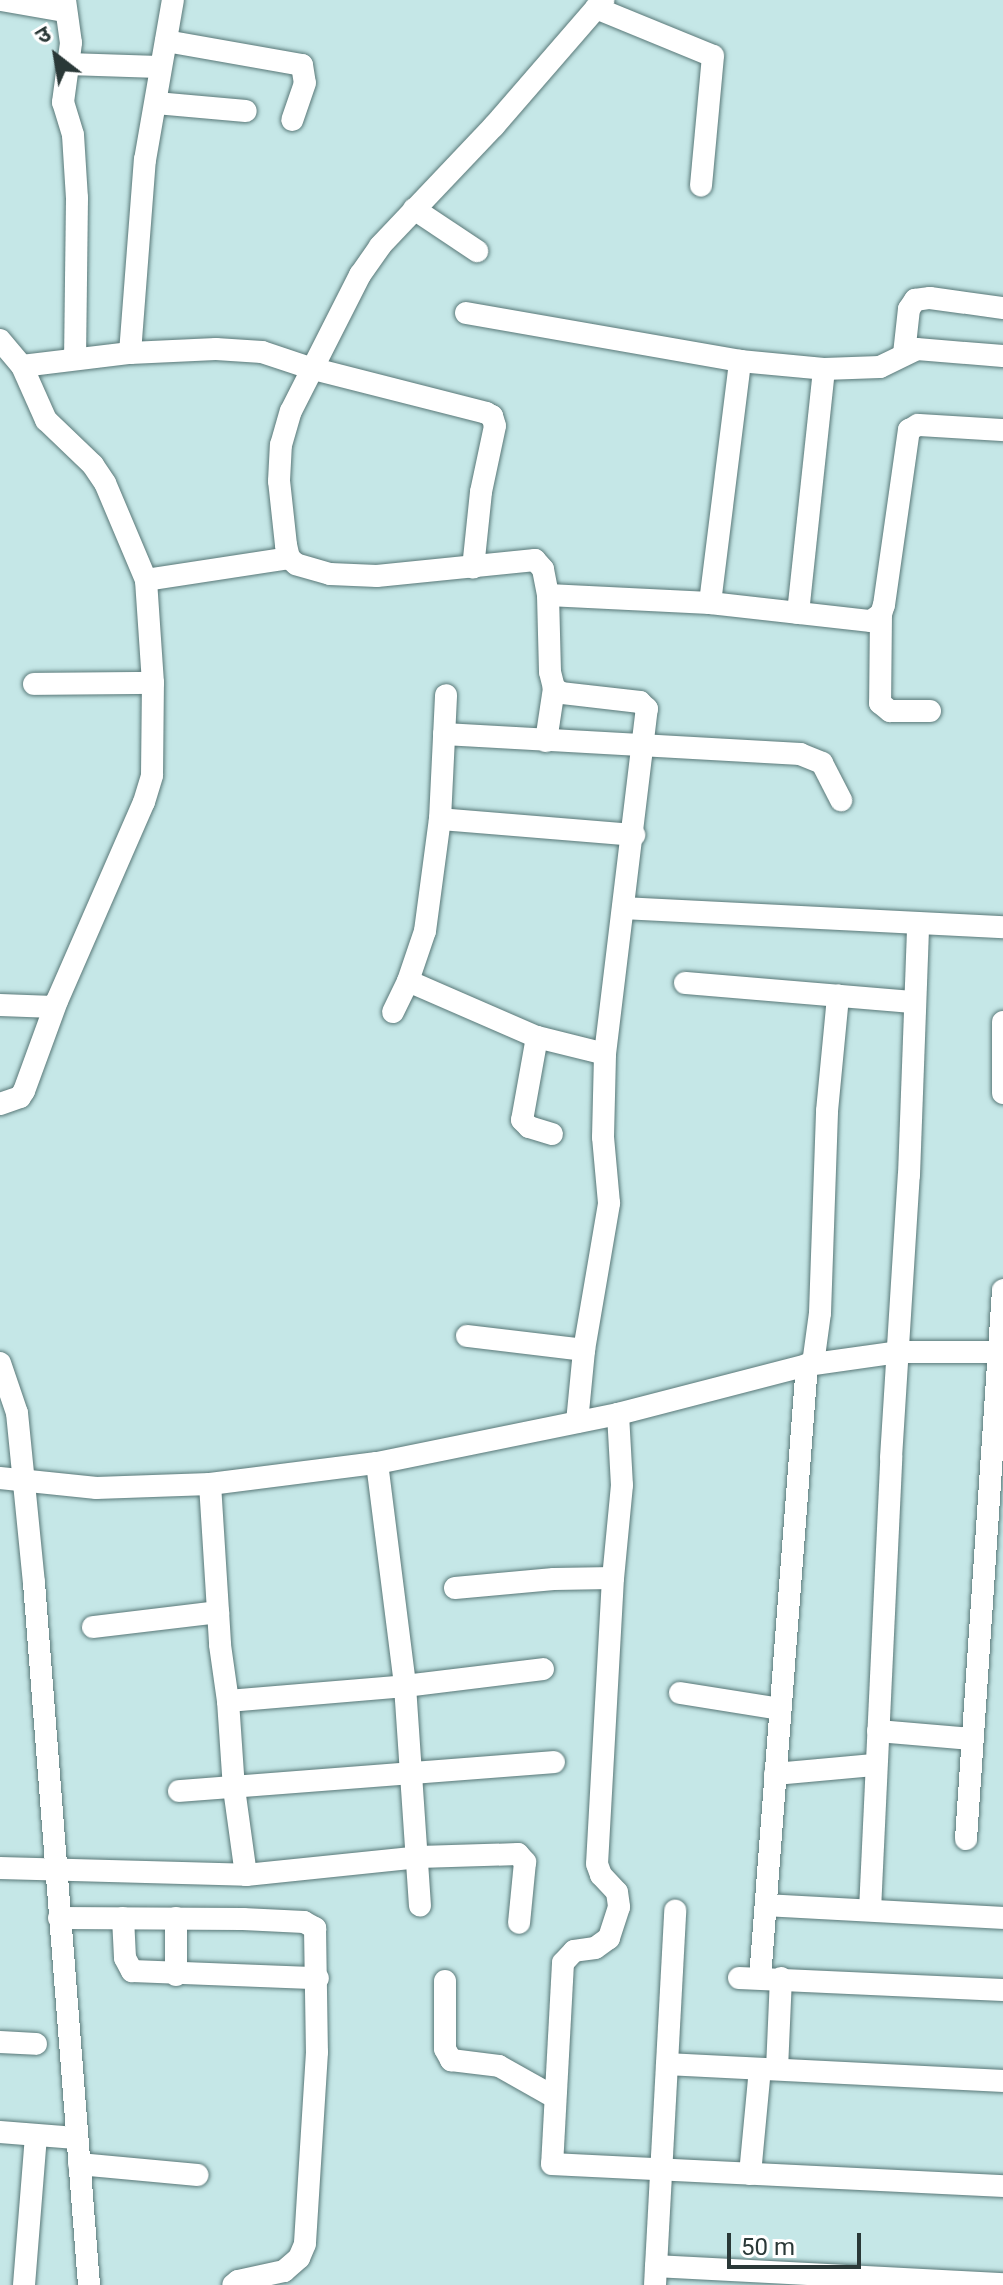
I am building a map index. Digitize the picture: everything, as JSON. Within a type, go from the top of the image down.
[{"type":"street","points":[[1,0],[64,6],[71,43],[63,102],[73,135],[77,198],[75,359]]},
{"type":"street","points":[[130,353],[145,160],[173,0]]},
{"type":"street","points":[[546,741],[554,688],[550,672],[548,595],[543,569],[535,560],[377,576],[330,574],[296,564],[289,558],[279,481],[281,445],[291,411],[310,368],[360,275],[414,209],[494,126],[600,4],[713,56],[701,185]]},
{"type":"street","points":[[166,41],[302,65],[305,83],[292,120]]},
{"type":"street","points":[[68,64],[159,67]]},
{"type":"street","points":[[156,103],[246,111]]},
{"type":"street","points":[[414,209],[477,251]]},
{"type":"street","points":[[904,354],[909,309],[915,300],[930,298],[1003,308]]},
{"type":"street","points":[[466,313],[740,361],[824,369],[871,368],[917,349],[1003,356]]},
{"type":"street","points":[[0,340],[22,366],[46,420],[93,465],[105,483],[146,580],[153,683],[149,790],[54,1007],[24,1091],[20,1097],[0,1104]]},
{"type":"street","points":[[22,366],[130,353],[240,349],[262,352],[310,368],[347,375],[492,416],[495,426],[481,492],[473,568]]},
{"type":"street","points":[[710,603],[740,361]]},
{"type":"street","points":[[798,613],[824,369]]},
{"type":"street","points":[[930,711],[890,711],[880,703],[881,614],[909,430],[918,425],[1003,430]]},
{"type":"street","points":[[146,580],[289,558]]},
{"type":"street","points":[[548,595],[710,603],[871,621],[881,614]]},
{"type":"street","points":[[34,684],[153,683]]},
{"type":"street","points":[[554,688],[561,693],[645,705],[648,715],[605,1054],[603,1137],[609,1203],[584,1350],[577,1422]]},
{"type":"street","points":[[393,1012],[408,981],[425,931],[440,819],[446,695]]},
{"type":"street","points":[[444,734],[813,757],[831,775],[841,800]]},
{"type":"street","points":[[440,819],[634,835]]},
{"type":"street","points":[[623,908],[918,926],[1003,927]]},
{"type":"street","points":[[870,1910],[874,1765],[909,1175],[918,926]]},
{"type":"street","points":[[408,981],[537,1037],[605,1054]]},
{"type":"street","points":[[685,983],[913,1002]]},
{"type":"street","points":[[750,2174],[769,2069],[760,1978],[810,1365],[820,1313],[827,1111],[838,996]]},
{"type":"street","points":[[0,1005],[54,1007]]},
{"type":"street","points":[[1003,1022],[1003,1093]]},
{"type":"street","points":[[537,1037],[522,1120],[529,1127],[552,1134]]},
{"type":"street","points":[[966,1839],[1003,1290]]},
{"type":"street","points":[[467,1336],[584,1350]]},
{"type":"street","points":[[0,1478],[96,1488],[210,1484],[377,1463],[618,1414],[810,1365],[898,1352],[1000,1352]]},
{"type":"street","points":[[0,1363],[17,1413],[24,1480],[42,1868],[59,1918],[68,2138],[79,2164],[89,2285]]},
{"type":"street","points":[[618,1414],[622,1485],[613,1578],[597,1864],[601,1875],[617,1892],[619,1907],[609,1938],[595,1948],[574,1951],[563,1963],[552,2164],[1003,2186]]},
{"type":"street","points":[[377,1463],[405,1686],[420,1905]]},
{"type":"street","points":[[210,1484],[234,1789],[246,1875]]},
{"type":"street","points":[[455,1588],[554,1579],[613,1578]]},
{"type":"street","points":[[93,1627],[218,1612]]},
{"type":"street","points":[[228,1701],[405,1686],[543,1669]]},
{"type":"street","points":[[680,1693],[780,1709]]},
{"type":"street","points":[[878,1731],[972,1739]]},
{"type":"street","points":[[179,1791],[234,1789],[412,1770],[554,1762]]},
{"type":"street","points":[[775,1774],[874,1765]]},
{"type":"street","points":[[0,1868],[246,1875],[419,1857],[522,1856],[525,1862],[519,1923]]},
{"type":"street","points":[[766,1905],[1003,1918]]},
{"type":"street","points":[[675,1911],[656,2276],[1003,2284]]},
{"type":"street","points":[[59,1918],[243,1919],[311,1925],[318,1933],[305,2244],[299,2258],[284,2271],[238,2281],[233,2285]]},
{"type":"street","points":[[123,1918],[125,1958],[132,1971],[318,1978]]},
{"type":"street","points":[[176,1918],[176,1975]]},
{"type":"street","points":[[760,1978],[1003,1990]]},
{"type":"street","points":[[445,1981],[445,2049],[451,2060],[499,2066],[554,2097]]},
{"type":"street","points":[[0,2042],[36,2044]]},
{"type":"street","points":[[667,2064],[1003,2081]]},
{"type":"street","points":[[0,2132],[68,2138]]},
{"type":"street","points":[[24,2285],[36,2135]]},
{"type":"street","points":[[79,2164],[197,2175]]}]
